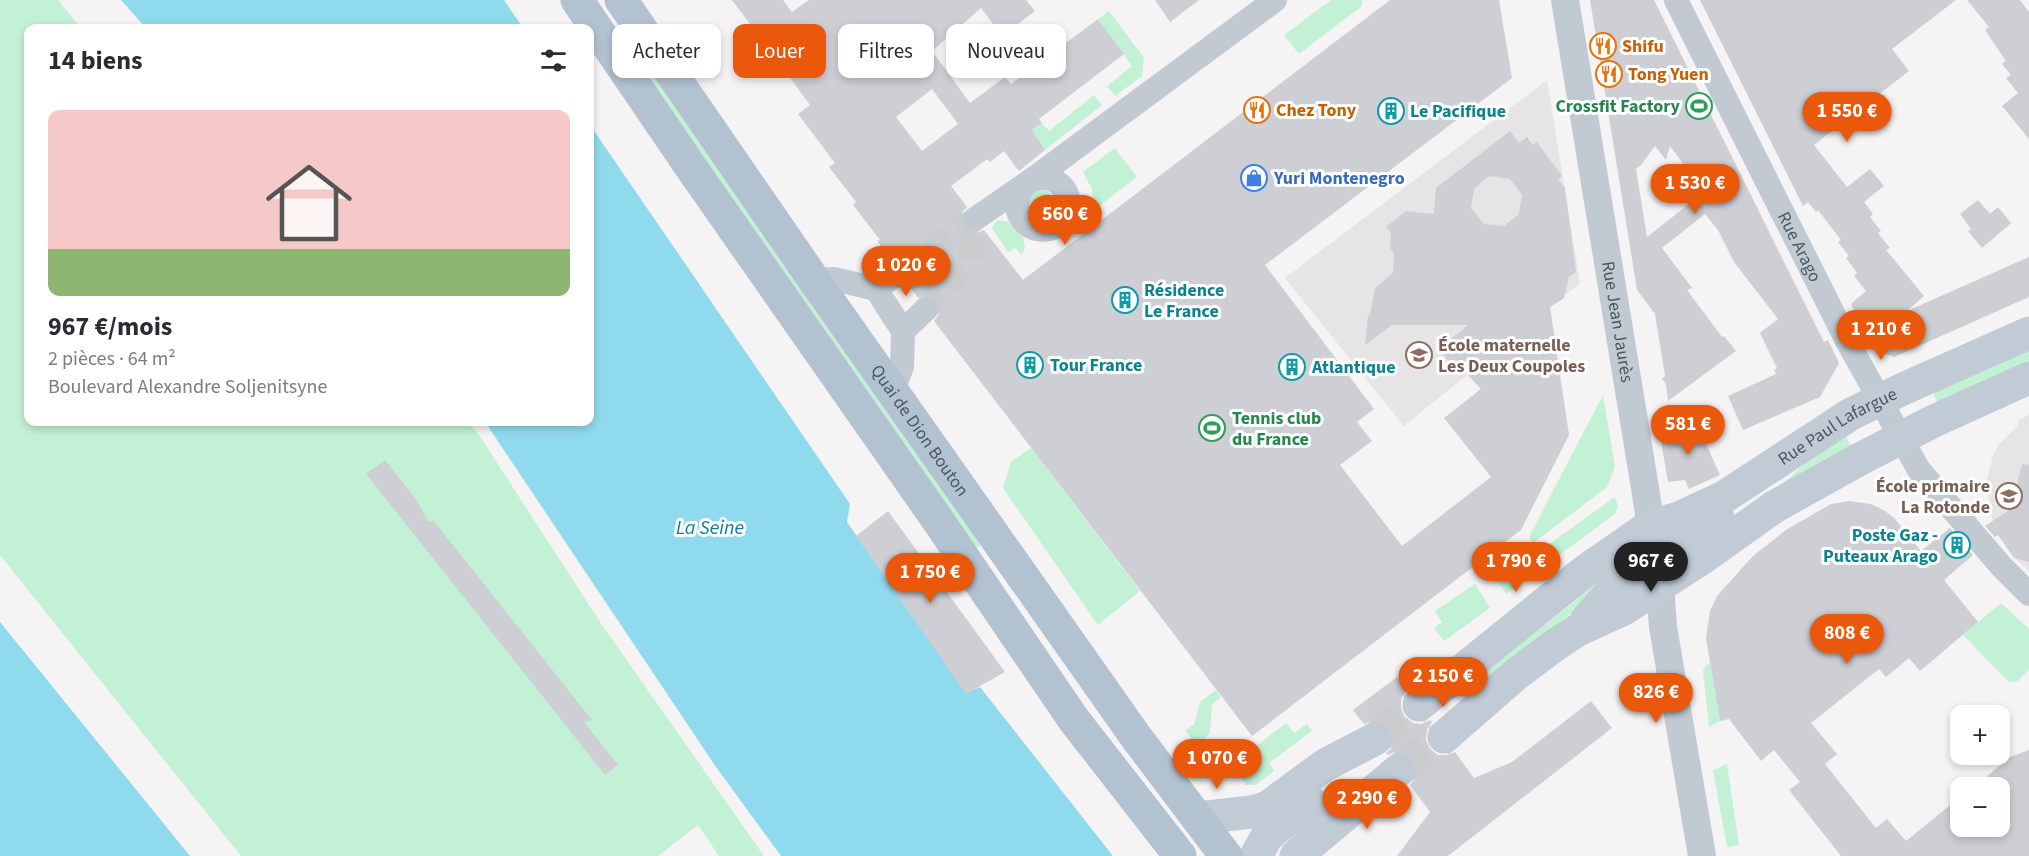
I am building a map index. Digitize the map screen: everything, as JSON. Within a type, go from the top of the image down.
[{"type":"main road","name":"Quai de Dion Bouton","points":[[577,0],[593,24]]},
{"type":"main road","name":"Quai de Dion Bouton","points":[[621,0],[814,280],[1136,737],[1226,856]]},
{"type":"main road","name":"Quai de Dion Bouton","points":[[594,25],[1074,720],[1180,856]]},
{"type":"main road","name":"Rue Paul Lafargue","points":[[1419,705],[1585,571],[1650,526],[1679,518],[1724,497],[1851,414],[2029,333]]},
{"type":"main road","name":"Rue Paul Lafargue","points":[[1578,630],[1624,609],[1701,559],[1774,507],[1810,486],[1901,438],[2029,378]]},
{"type":"main road","points":[[1660,585],[1664,562],[1678,543],[1737,509],[1783,478],[1824,431]]},
{"type":"main road","name":"Quai de Dion Bouton","points":[[937,519],[995,577],[1200,856]]},
{"type":"main road","points":[[1444,737],[1555,645],[1578,630],[1615,587],[1631,576],[1644,562],[1651,542],[1650,526]]},
{"type":"main road","points":[[1452,677],[1476,710]]},
{"type":"main road","points":[[1197,818],[1252,812],[1268,807],[1326,765],[1373,740],[1337,782],[1273,831],[1266,838],[1256,856]]},
{"type":"main road","points":[[1300,854],[1399,770]]},
{"type":"street","points":[[975,219],[1275,0]]},
{"type":"street","name":"Rue Jean Jaurès","points":[[1565,0],[1702,856]]},
{"type":"street","name":"Rue Arago","points":[[1676,0],[1847,341],[1920,470],[2001,566],[2029,594]]},
{"type":"street","points":[[876,289],[900,272]]},
{"type":"street","points":[[814,280],[834,279],[876,289],[903,331],[902,367],[893,390]]},
{"type":"street","points":[[903,331],[926,309]]},
{"type":"shaded area","name":"École maternelle Les Deux Coupoles","points":[[1547,80],[1580,283],[1404,426],[1285,278]]},
{"type":"shaded area","name":"École primaire La Rotonde","points":[[2029,414],[2029,571],[2015,558],[1993,524],[1986,483],[1994,452],[2017,427],[2018,421]]},
{"type":"green space","points":[[0,0],[58,0],[78,24],[24,24],[24,426],[471,426],[600,622],[764,856],[719,856],[698,825],[658,856],[241,856],[0,555]]},
{"type":"green space","points":[[1331,0],[1362,0],[1362,6],[1299,54],[1284,35]]},
{"type":"green space","points":[[1109,11],[1144,58],[1142,76],[1115,96],[1107,86],[1132,66],[1098,19]]},
{"type":"green space","points":[[662,78],[981,545],[976,548],[645,80]]},
{"type":"green space","points":[[1094,95],[1102,105],[1045,150],[1032,131],[1042,123],[1049,131]]},
{"type":"green space","points":[[1115,148],[1137,177],[1094,210],[1092,189],[1083,172]]},
{"type":"green space","points":[[1040,190],[1046,191],[1054,199],[1054,211],[1046,219],[1040,220],[1034,219],[1026,211],[1025,205],[1026,199],[1034,191]]},
{"type":"green space","points":[[997,220],[1008,222],[1023,237],[1025,248],[1022,255],[1015,248],[1008,252],[992,228]]},
{"type":"green space","points":[[2029,347],[2029,368],[1939,407],[1931,388]]},
{"type":"green space","points":[[1603,395],[1615,467],[1607,487],[1533,543],[1529,537]]},
{"type":"green space","points":[[1845,433],[1852,450],[1782,485],[1828,442]]},
{"type":"green space","points":[[1031,448],[1140,591],[1098,625],[1003,488],[1011,462]]},
{"type":"green space","points":[[1615,497],[1618,507],[1615,514],[1506,594],[1498,581]]},
{"type":"green space","points":[[1611,563],[1614,580],[1484,681],[1479,675],[1573,603]]},
{"type":"green space","points":[[1475,584],[1490,608],[1444,641],[1434,628],[1442,622],[1435,611]]},
{"type":"green space","points":[[2001,603],[2029,629],[2029,669],[2018,681],[2009,682],[1963,635]]},
{"type":"green space","points":[[1710,662],[1720,721],[1709,727],[1703,670]]},
{"type":"green space","points":[[1216,690],[1221,697],[1212,705],[1210,733],[1196,746],[1185,730],[1194,725],[1200,702]]},
{"type":"green space","points":[[1286,723],[1294,733],[1307,724],[1312,731],[1269,763],[1274,771],[1256,785],[1244,785],[1245,782],[1230,769],[1232,751],[1254,748]]},
{"type":"green space","points":[[1727,764],[1739,845],[1727,847],[1713,770]]},
{"type":"water","points":[[121,0],[504,0],[520,24],[142,24]]},
{"type":"water","name":"La Seine","points":[[594,131],[850,504],[847,522],[966,693],[980,687],[1113,856],[781,856],[716,767],[488,426],[594,426]]},
{"type":"water","points":[[0,622],[190,856],[0,856]]},
{"type":"building","points":[[732,0],[783,0],[792,12],[809,0],[1026,0],[1035,11],[1018,24],[993,24],[981,8],[963,24],[946,24],[946,39],[934,49],[934,24],[838,24],[838,78],[934,78],[934,54],[946,70],[946,78],[952,78],[970,103],[1004,78],[1011,84],[1019,78],[1066,78],[1066,43],[1098,19],[1124,54],[1039,119],[1042,123],[1032,130],[1045,150],[1019,171],[1004,151],[990,162],[987,159],[951,186],[967,207],[962,212],[961,220],[964,228],[968,232],[976,233],[984,230],[1023,280],[1390,0],[1499,0],[1512,78],[1265,265],[1374,409],[1357,422],[1372,441],[1340,465],[1402,546],[1491,477],[1444,418],[1481,389],[1456,363],[1449,362],[1439,349],[1468,325],[1392,325],[1365,345],[1368,316],[1375,288],[1393,273],[1394,253],[1390,248],[1391,233],[1386,227],[1406,211],[1434,214],[1436,188],[1510,131],[1519,143],[1527,137],[1533,145],[1537,142],[1562,176],[1558,179],[1565,188],[1576,272],[1569,277],[1564,298],[1550,307],[1569,435],[1521,530],[1252,736],[934,321],[939,314],[940,305],[931,296],[923,295],[918,298],[908,284],[913,278],[914,271],[911,263],[906,259],[892,260],[877,241],[880,240],[853,205],[856,202],[829,167],[835,163],[798,114],[810,105],[790,78],[826,78],[826,24],[750,24]],"holes":[[[932,89],[958,124],[922,151],[896,117]],[[1489,176],[1510,179],[1522,195],[1519,214],[1504,226],[1484,224],[1471,208],[1474,189]]]},
{"type":"building","points":[[1155,0],[1199,0],[1170,22]]},
{"type":"building","points":[[1590,0],[1654,0],[1824,342],[1828,340],[1839,363],[1820,397],[1743,430],[1728,396],[1776,374],[1774,370],[1777,368],[1760,333],[1778,319],[1734,262],[1718,230],[1705,214],[1662,248],[1692,288],[1687,290],[1722,337],[1724,336],[1736,351],[1668,401],[1666,384],[1662,379],[1665,376],[1655,314],[1637,290]],"holes":[[[1655,146],[1666,160],[1670,146],[1704,192],[1647,237],[1636,169]]]},
{"type":"building","points":[[1700,0],[1956,0],[1892,49],[1909,71],[1814,145],[1847,187],[1870,169],[1884,186],[1864,202],[1873,214],[1870,217],[1881,231],[1878,233],[1890,248],[1886,250],[1924,296],[1907,311],[2029,257],[2029,297],[1894,357],[1873,349],[1851,304],[1866,291],[1854,276],[1857,273],[1846,258],[1849,256],[1838,242],[1841,240],[1818,210],[1816,212],[1808,202],[1803,206]]},
{"type":"building","points":[[1967,0],[2020,0],[2029,12],[2029,139],[2002,106],[2018,93],[2006,78],[2011,75],[2002,64],[2006,61],[1985,30],[1989,27]]},
{"type":"building","points":[[1978,200],[1990,214],[1998,207],[2011,223],[1982,248],[1968,231],[1971,229],[1960,214]]},
{"type":"building","points":[[1694,417],[1720,475],[1689,489],[1685,480],[1668,482],[1661,442]]},
{"type":"building","points":[[385,460],[415,498],[429,522],[433,520],[592,720],[584,722],[618,765],[605,775],[366,474]]},
{"type":"building","points":[[2022,464],[2029,465],[2029,562],[2014,558],[1998,535],[1995,537],[1985,526],[2011,509]]},
{"type":"building","points":[[1849,501],[1871,504],[1885,511],[1895,519],[1921,551],[1950,528],[1973,555],[1944,580],[1978,622],[1920,671],[1909,658],[1886,677],[1879,669],[1811,723],[1837,754],[1825,764],[1876,828],[1887,819],[1906,841],[1950,805],[1950,837],[2010,837],[2010,777],[1986,777],[2000,765],[2010,765],[2010,757],[2029,750],[2029,856],[1841,856],[1789,790],[1800,782],[1774,750],[1761,761],[1729,719],[1720,721],[1706,638],[1710,611],[1717,596],[1753,556],[1786,530],[1831,504]]},
{"type":"building","points":[[888,511],[1005,672],[966,694],[856,536]]},
{"type":"building","points":[[1397,677],[1407,690],[1401,699],[1404,716],[1413,723],[1421,724],[1430,720],[1432,722],[1427,730],[1426,740],[1430,749],[1438,755],[1455,752],[1474,778],[1512,762],[1591,701],[1612,728],[1448,856],[1397,856],[1430,812],[1410,785],[1416,777],[1417,766],[1413,758],[1405,752],[1388,755],[1386,753],[1391,749],[1394,740],[1386,724],[1376,720],[1364,724],[1353,710]]},
{"type":"tunnel","points":[[900,272],[975,219],[970,259],[926,309]]},
{"type":"tunnel","points":[[1375,739],[1419,705]]},
{"type":"tunnel","points":[[1399,770],[1444,737]]},
{"type":"place","name":"Shifu","points":[[1603,46]]},
{"type":"place","name":"Tong Yuen","points":[[1609,74]]},
{"type":"place","name":"Crossfit Factory","points":[[1699,106]]},
{"type":"place","name":"Chez Tony","points":[[1257,110]]},
{"type":"place","name":"Le Pacifique","points":[[1391,111]]},
{"type":"place","name":"Yuri Montenegro","points":[[1254,178]]},
{"type":"place","name":"Résidence Le France","points":[[1125,300]]},
{"type":"place","name":"École maternelle Les Deux Coupoles","points":[[1419,355]]},
{"type":"place","name":"Tour France","points":[[1030,365]]},
{"type":"place","name":"Atlantique","points":[[1292,367]]},
{"type":"place","name":"Tennis club du France","points":[[1212,428]]},
{"type":"place","name":"École primaire La Rotonde","points":[[2009,496]]},
{"type":"place","name":"Poste Gaz - Puteaux Arago","points":[[1957,545]]}]
